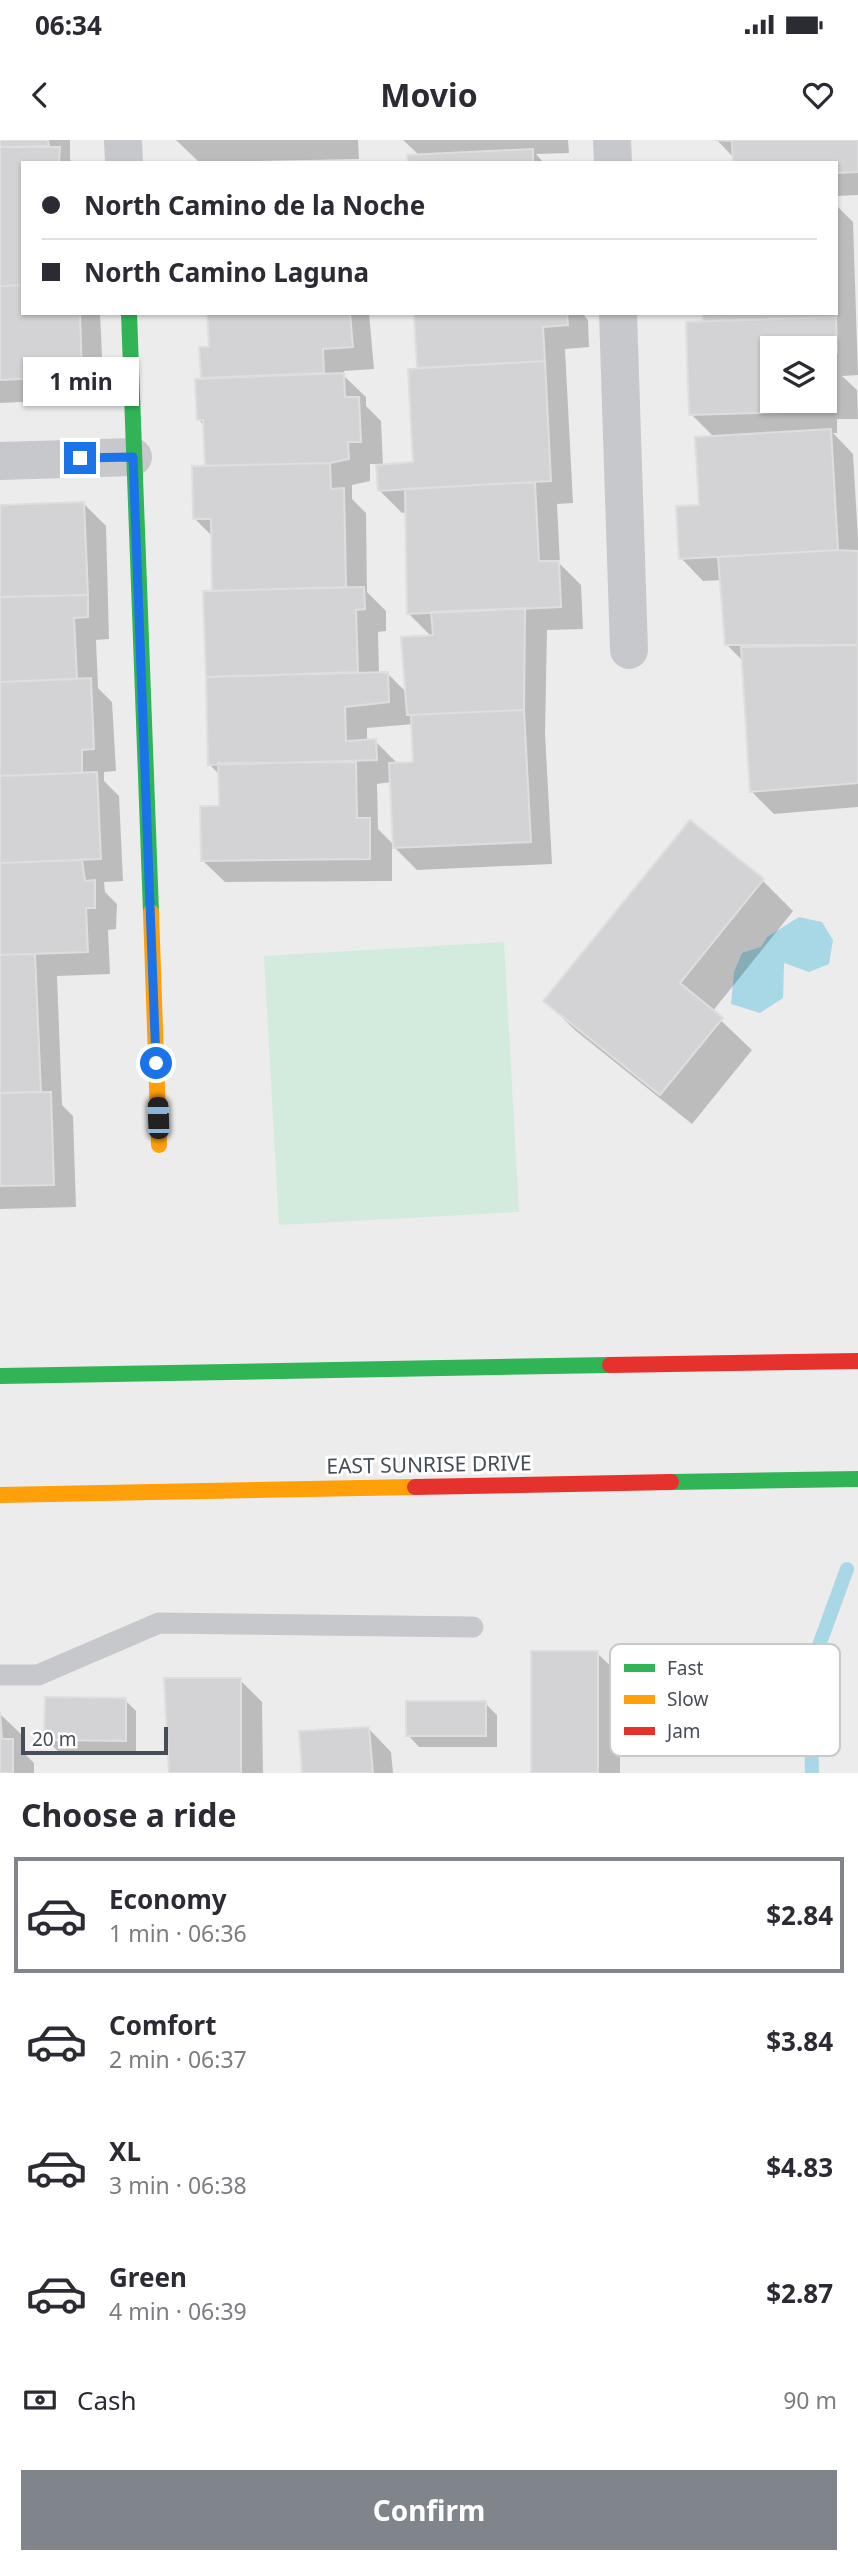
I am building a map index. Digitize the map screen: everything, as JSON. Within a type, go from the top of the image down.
[{"type":"main road","points":[[128,315],[159,1145]]},
{"type":"main road","points":[[0,1376],[858,1361]]},
{"type":"main road","name":"EAST SUNRISE DRIVE","points":[[0,1495],[858,1479]]},
{"type":"street","points":[[123,140],[124,161]]},
{"type":"street","points":[[612,140],[613,161]]},
{"type":"street","points":[[618,315],[629,650]]},
{"type":"street","points":[[0,461],[133,457]]},
{"type":"lane","points":[[0,1675],[38,1675],[159,1623],[473,1627]]},
{"type":"green space","points":[[504,942],[519,1212],[279,1225],[264,956]]},
{"type":"water","points":[[799,917],[822,922],[833,940],[829,964],[809,972],[784,963],[783,998],[760,1013],[731,1004],[734,972],[742,953],[761,947],[767,937]]},
{"type":"building","points":[[0,140],[48,140],[49,146],[0,147]]},
{"type":"building","points":[[715,140],[858,140],[858,172],[838,173],[838,161],[733,161],[732,141]]},
{"type":"building","points":[[0,147],[60,147],[59,161],[21,161],[21,285],[0,286]]},
{"type":"building","points":[[533,149],[533,161],[408,161],[407,155]]},
{"type":"building","points":[[21,285],[21,315],[80,315],[82,376],[0,380],[0,286]]},
{"type":"building","points":[[207,315],[350,315],[353,347],[323,349],[324,373],[201,378],[199,347],[209,347]]},
{"type":"building","points":[[414,315],[567,315],[568,325],[543,327],[545,361],[417,368]]},
{"type":"building","points":[[702,315],[836,317],[703,321]]},
{"type":"building","points":[[836,317],[837,336],[760,336],[760,413],[689,415],[686,322]]},
{"type":"building","points":[[545,361],[551,481],[378,491],[376,465],[413,462],[408,369]]},
{"type":"building","points":[[344,373],[345,397],[359,397],[361,442],[348,442],[349,459],[330,463],[205,466],[203,420],[197,420],[195,379]]},
{"type":"building","points":[[831,429],[838,550],[679,559],[676,506],[699,505],[695,437]]},
{"type":"building","points":[[330,463],[331,489],[344,488],[346,587],[212,591],[211,519],[193,519],[192,466]]},
{"type":"building","points":[[535,482],[539,561],[559,561],[561,607],[407,614],[405,489]]},
{"type":"building","points":[[84,502],[88,595],[0,597],[0,505]]},
{"type":"building","points":[[858,551],[858,645],[725,645],[718,557]]},
{"type":"building","points":[[364,587],[365,609],[356,610],[358,672],[206,677],[203,591]]},
{"type":"building","points":[[88,595],[88,617],[74,618],[77,679],[0,682],[0,597]]},
{"type":"building","points":[[525,608],[524,710],[407,715],[401,637],[433,635],[431,612]]},
{"type":"building","points":[[858,645],[858,783],[750,792],[741,647]]},
{"type":"building","points":[[388,672],[389,702],[345,707],[346,741],[376,739],[377,760],[208,765],[206,677]]},
{"type":"building","points":[[91,678],[94,749],[82,750],[82,773],[0,776],[0,682]]},
{"type":"building","points":[[524,710],[531,842],[393,848],[389,763],[413,762],[411,715]]},
{"type":"building","points":[[356,762],[357,818],[370,818],[370,859],[201,861],[200,806],[219,806],[218,763]]},
{"type":"building","points":[[97,772],[101,859],[0,863],[0,776]]},
{"type":"building","points":[[690,820],[764,879],[680,983],[723,1018],[660,1095],[543,1001]]},
{"type":"building","points":[[82,860],[85,881],[95,880],[95,908],[86,908],[88,952],[0,955],[0,863]]},
{"type":"building","points":[[35,954],[41,1092],[0,1093],[0,955]]},
{"type":"building","points":[[51,1092],[54,1185],[0,1186],[0,1093]]},
{"type":"building","points":[[531,1651],[598,1651],[598,1773],[531,1773]]},
{"type":"building","points":[[164,1678],[241,1678],[241,1773],[169,1773]]},
{"type":"building","points":[[45,1697],[126,1698],[126,1741],[44,1740]]},
{"type":"building","points":[[406,1701],[486,1701],[486,1736],[406,1736]]},
{"type":"building","points":[[0,1712],[2,1739],[13,1739],[13,1773],[0,1773]]},
{"type":"building","points":[[369,1727],[373,1773],[302,1773],[299,1731]]},
{"type":"waterway","points":[[820,1644],[847,1569]]},
{"type":"waterway","points":[[812,1756],[812,1773]]},
{"type":"traffic: fast","points":[[129,315],[151,912]]},
{"type":"traffic: fast","points":[[0,1376],[610,1365]]},
{"type":"traffic: fast","points":[[671,1482],[858,1479]]},
{"type":"traffic: slow","points":[[151,912],[159,1145]]},
{"type":"traffic: slow","points":[[0,1495],[415,1487]]},
{"type":"traffic: jam","points":[[610,1365],[858,1361]]},
{"type":"traffic: jam","points":[[415,1487],[671,1482]]},
{"type":"route","points":[[80,458],[133,457],[156,1063]]}]
